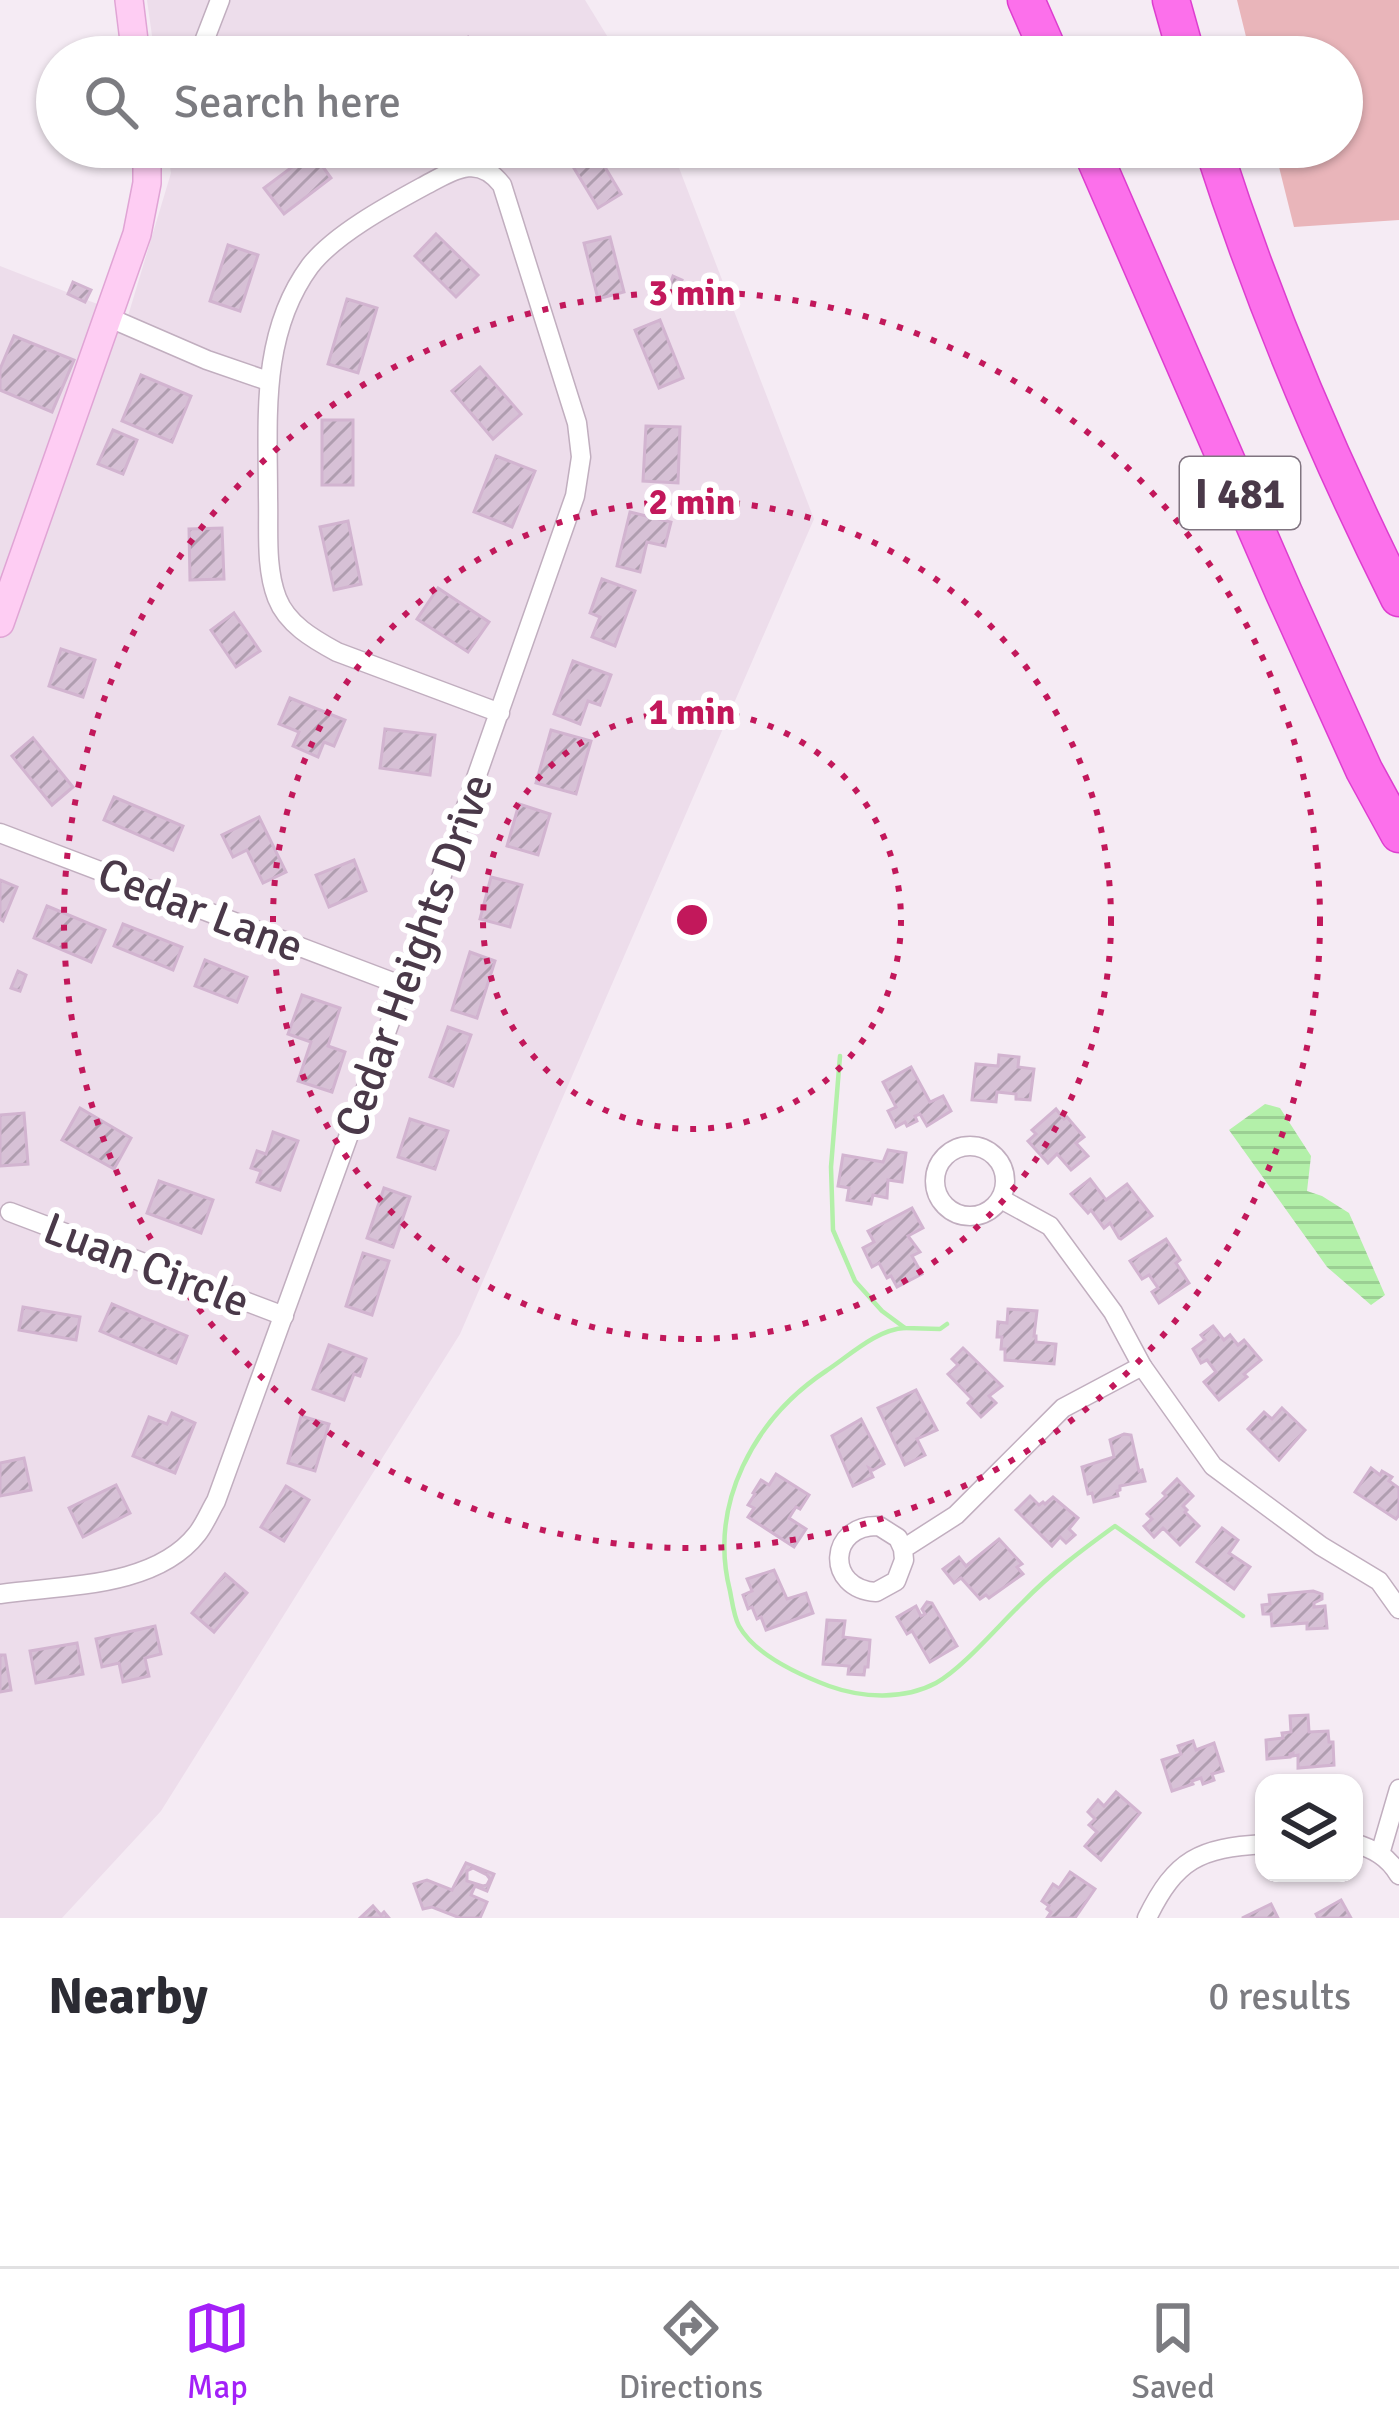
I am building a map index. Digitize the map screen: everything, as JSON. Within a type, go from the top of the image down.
[{"type":"highway","points":[[1026,0],[1042,36]]},
{"type":"highway","points":[[1171,0],[1181,36]]},
{"type":"highway","name":"I 481","points":[[1099,168],[1284,593],[1364,770],[1399,834]]},
{"type":"highway","name":"I 481","points":[[1221,168],[1244,242],[1317,423],[1399,598]]},
{"type":"street","points":[[129,0],[133,36]]},
{"type":"street","points":[[206,36],[220,0]]},
{"type":"street","points":[[0,623],[110,318],[137,234],[147,168]]},
{"type":"street","name":"Cedar Heights Drive","points":[[268,382],[284,311],[308,268],[326,248],[398,200],[461,168]]},
{"type":"street","name":"Cedar Heights Drive","points":[[0,1594],[143,1572],[175,1555],[197,1534],[216,1501],[575,496],[581,457],[577,423],[502,185],[489,171],[476,168]]},
{"type":"street","points":[[110,318],[268,382],[269,558],[277,598],[291,621],[337,652],[500,713]]},
{"type":"street","name":"Cedar Lane","points":[[0,833],[403,986]]},
{"type":"street","points":[[1000,1199],[1050,1226],[1113,1312],[1142,1366],[1213,1466],[1321,1546],[1379,1581],[1399,1609]]},
{"type":"street","name":"Luan Circle","points":[[10,1212],[284,1316]]},
{"type":"street","points":[[903,1549],[956,1515],[1063,1408],[1142,1366]]},
{"type":"street","points":[[1381,1854],[1399,1789]]},
{"type":"street","points":[[1147,1918],[1178,1868],[1202,1854],[1255,1845]]},
{"type":"street","points":[[1363,1847],[1381,1854],[1399,1875]]},
{"type":"shaded area","points":[[147,0],[585,0],[607,36],[152,36]]},
{"type":"shaded area","points":[[1237,0],[1399,0],[1399,220],[1294,227],[1279,168],[1363,168],[1363,36],[1246,36]]},
{"type":"shaded area","points":[[170,168],[679,168],[814,519],[460,1334],[161,1811],[62,1918],[0,1918],[0,266],[128,316]]},
{"type":"shaded area","points":[[1265,1104],[1280,1108],[1311,1156],[1307,1191],[1349,1213],[1385,1295],[1371,1305],[1327,1267],[1229,1130]]},
{"type":"building","points":[[291,168],[324,168],[331,178],[284,214],[264,188]]},
{"type":"building","points":[[574,168],[606,168],[621,194],[598,208]]},
{"type":"building","points":[[436,234],[478,275],[456,297],[415,256]]},
{"type":"building","points":[[610,237],[624,292],[598,299],[584,243]]},
{"type":"building","points":[[228,245],[258,255],[240,311],[210,301]]},
{"type":"building","points":[[673,276],[682,280],[677,293],[668,290]]},
{"type":"building","points":[[73,282],[91,290],[85,302],[68,294]]},
{"type":"building","points":[[347,299],[377,308],[358,373],[328,364]]},
{"type":"building","points":[[660,320],[683,378],[659,388],[635,330]]},
{"type":"building","points":[[14,336],[74,360],[52,412],[0,390],[0,369]]},
{"type":"building","points":[[480,367],[521,414],[493,439],[452,391]]},
{"type":"building","points":[[141,375],[191,396],[172,442],[122,421]]},
{"type":"building","points":[[322,420],[353,420],[353,485],[322,485]]},
{"type":"building","points":[[646,426],[680,427],[678,483],[643,481]]},
{"type":"building","points":[[113,430],[137,440],[123,474],[98,464]]},
{"type":"building","points":[[496,456],[535,471],[512,527],[474,512]]},
{"type":"building","points":[[630,512],[671,522],[665,546],[647,542],[640,572],[617,566]]},
{"type":"building","points":[[348,521],[361,584],[334,590],[320,527]]},
{"type":"building","points":[[222,528],[224,579],[190,580],[189,529]]},
{"type":"building","points":[[602,579],[635,591],[615,646],[592,637],[600,617],[590,613]]},
{"type":"building","points":[[438,588],[489,622],[468,652],[417,619]]},
{"type":"building","points":[[234,613],[260,651],[236,667],[211,630]]},
{"type":"building","points":[[61,649],[95,660],[83,697],[49,686]]},
{"type":"building","points":[[573,661],[611,675],[600,705],[588,701],[580,724],[554,714]]},
{"type":"building","points":[[290,698],[345,720],[334,746],[324,742],[318,757],[293,746],[299,732],[279,724]]},
{"type":"building","points":[[385,729],[435,735],[430,775],[380,768]]},
{"type":"building","points":[[551,730],[591,741],[576,794],[536,783]]},
{"type":"building","points":[[33,738],[73,787],[52,805],[12,756]]},
{"type":"building","points":[[114,797],[183,826],[173,850],[104,820]]},
{"type":"building","points":[[519,804],[550,814],[538,855],[507,846]]},
{"type":"building","points":[[259,817],[286,872],[263,883],[247,850],[233,857],[222,835]]},
{"type":"building","points":[[354,860],[366,891],[329,907],[316,875]]},
{"type":"building","points":[[491,877],[522,885],[510,927],[480,919]]},
{"type":"building","points":[[0,880],[17,887],[3,921],[0,919]]},
{"type":"building","points":[[47,906],[105,930],[91,962],[34,938]]},
{"type":"building","points":[[123,924],[182,947],[173,970],[114,946]]},
{"type":"building","points":[[470,952],[495,961],[477,1018],[452,1010]]},
{"type":"building","points":[[205,960],[247,977],[237,1002],[195,986]]},
{"type":"building","points":[[18,971],[26,975],[20,991],[11,988]]},
{"type":"building","points":[[302,995],[340,1008],[328,1046],[345,1052],[332,1092],[298,1081],[311,1042],[288,1034]]},
{"type":"building","points":[[448,1027],[471,1035],[453,1086],[430,1077]]},
{"type":"building","points":[[999,1055],[1019,1057],[1018,1067],[1034,1069],[1030,1100],[997,1092],[996,1102],[972,1100],[976,1064],[998,1066]]},
{"type":"building","points":[[911,1067],[930,1102],[943,1096],[951,1111],[927,1126],[920,1114],[915,1116],[917,1121],[896,1127],[888,1111],[896,1107],[883,1082]]},
{"type":"building","points":[[80,1108],[131,1138],[114,1169],[62,1140]]},
{"type":"building","points":[[1056,1109],[1084,1137],[1076,1143],[1088,1156],[1071,1170],[1057,1154],[1048,1163],[1028,1141],[1036,1134],[1032,1130]]},
{"type":"building","points":[[24,1113],[28,1164],[0,1166],[0,1115]]},
{"type":"building","points":[[410,1119],[448,1131],[435,1169],[398,1157]]},
{"type":"building","points":[[273,1132],[298,1141],[280,1190],[257,1182],[261,1171],[251,1168],[257,1151],[266,1154]]},
{"type":"building","points":[[888,1150],[906,1153],[902,1182],[888,1180],[887,1198],[873,1195],[871,1204],[847,1200],[849,1188],[838,1186],[843,1155],[883,1162]]},
{"type":"building","points":[[1090,1179],[1106,1200],[1127,1184],[1152,1216],[1119,1238],[1110,1223],[1104,1228],[1071,1194]]},
{"type":"building","points":[[159,1181],[213,1200],[201,1233],[147,1213]]},
{"type":"building","points":[[384,1188],[410,1197],[393,1247],[367,1238]]},
{"type":"building","points":[[912,1208],[923,1228],[908,1236],[920,1252],[912,1256],[922,1274],[897,1287],[879,1263],[872,1267],[863,1248],[874,1242],[868,1231]]},
{"type":"building","points":[[1166,1239],[1189,1283],[1159,1303],[1152,1292],[1158,1288],[1149,1275],[1142,1279],[1130,1261]]},
{"type":"building","points":[[363,1253],[389,1261],[372,1315],[346,1306]]},
{"type":"building","points":[[112,1304],[187,1336],[176,1363],[100,1331]]},
{"type":"building","points":[[23,1307],[80,1317],[76,1340],[19,1330]]},
{"type":"building","points":[[1008,1309],[1037,1311],[1034,1336],[1036,1342],[1056,1344],[1054,1364],[1005,1360],[1002,1337],[997,1337],[998,1322],[1007,1323]]},
{"type":"building","points":[[1213,1326],[1224,1340],[1230,1335],[1238,1345],[1244,1340],[1261,1360],[1219,1400],[1204,1382],[1216,1372],[1207,1360],[1201,1363],[1193,1349]]},
{"type":"building","points":[[329,1345],[366,1359],[344,1400],[313,1389]]},
{"type":"building","points":[[963,1348],[1002,1386],[989,1396],[996,1403],[981,1417],[968,1403],[972,1399],[948,1374],[958,1365],[952,1359]]},
{"type":"building","points":[[916,1390],[937,1430],[917,1439],[925,1455],[905,1465],[878,1408]]},
{"type":"building","points":[[1282,1408],[1305,1430],[1279,1460],[1248,1429],[1264,1412],[1272,1419]]},
{"type":"building","points":[[172,1413],[195,1423],[175,1473],[133,1456],[149,1417],[167,1424]]},
{"type":"building","points":[[301,1416],[329,1424],[315,1471],[288,1463]]},
{"type":"building","points":[[861,1419],[884,1464],[869,1468],[873,1477],[853,1486],[832,1436]]},
{"type":"building","points":[[1131,1435],[1145,1481],[1120,1486],[1118,1496],[1094,1502],[1082,1467],[1114,1457],[1110,1440]]},
{"type":"building","points":[[24,1458],[31,1490],[0,1496],[0,1463]]},
{"type":"building","points":[[1371,1468],[1392,1477],[1389,1481],[1399,1488],[1396,1519],[1355,1492]]},
{"type":"building","points":[[776,1474],[809,1495],[789,1518],[806,1529],[794,1547],[748,1517],[754,1508],[748,1505],[761,1480],[769,1485]]},
{"type":"building","points":[[1177,1479],[1193,1496],[1183,1506],[1199,1526],[1180,1545],[1163,1528],[1154,1537],[1144,1526],[1152,1519],[1147,1514]]},
{"type":"building","points":[[116,1485],[130,1513],[83,1537],[69,1508]]},
{"type":"building","points":[[286,1486],[309,1500],[284,1541],[261,1527]]},
{"type":"building","points":[[1030,1496],[1039,1505],[1053,1497],[1078,1518],[1069,1529],[1075,1535],[1066,1543],[1060,1537],[1052,1546],[1016,1510]]},
{"type":"building","points":[[1222,1528],[1238,1540],[1229,1553],[1250,1567],[1234,1589],[1197,1562]]},
{"type":"building","points":[[999,1539],[1022,1564],[1017,1567],[1023,1574],[989,1598],[980,1599],[961,1578],[954,1583],[943,1569],[959,1557],[966,1566]]},
{"type":"building","points":[[774,1570],[787,1599],[806,1593],[813,1613],[766,1630],[743,1595],[752,1591],[747,1579]]},
{"type":"building","points":[[225,1574],[247,1593],[214,1632],[192,1613]]},
{"type":"building","points":[[1322,1594],[1314,1607],[1325,1606],[1327,1628],[1307,1629],[1307,1623],[1272,1626],[1271,1614],[1263,1614],[1262,1605],[1270,1604],[1269,1595]]},
{"type":"building","points":[[927,1602],[957,1646],[930,1662],[912,1631],[907,1634],[897,1617],[916,1606],[921,1616],[925,1614],[922,1609]]},
{"type":"building","points":[[827,1620],[845,1621],[843,1637],[870,1640],[864,1675],[848,1674],[849,1666],[823,1664]]},
{"type":"building","points":[[155,1626],[161,1654],[145,1658],[149,1676],[123,1682],[119,1663],[102,1667],[96,1639]]},
{"type":"building","points":[[77,1643],[83,1674],[36,1683],[30,1651]]},
{"type":"building","points":[[0,1655],[5,1655],[11,1690],[0,1692]]},
{"type":"building","points":[[1308,1715],[1309,1732],[1328,1731],[1334,1765],[1298,1768],[1298,1755],[1293,1753],[1267,1759],[1266,1740],[1291,1732],[1290,1716]]},
{"type":"building","points":[[1193,1741],[1196,1750],[1214,1743],[1223,1771],[1212,1774],[1214,1780],[1203,1784],[1201,1778],[1172,1791],[1162,1760],[1181,1754],[1178,1746]]},
{"type":"building","points":[[1116,1792],[1140,1813],[1101,1860],[1085,1846],[1097,1832],[1089,1825],[1095,1819],[1088,1812],[1098,1800],[1104,1806]]},
{"type":"building","points":[[466,1863],[494,1874],[487,1891],[475,1886],[471,1895],[487,1902],[480,1918],[423,1909],[414,1884],[427,1880],[452,1890]],"holes":[[[473,1868],[487,1875],[487,1885],[467,1881],[467,1871]]]},
{"type":"building","points":[[1070,1872],[1095,1889],[1075,1918],[1047,1918],[1051,1912],[1042,1901],[1053,1884],[1059,1888]]},
{"type":"building","points":[[1341,1900],[1351,1918],[1318,1918],[1316,1914]]},
{"type":"building","points":[[1271,1904],[1278,1918],[1242,1918]]},
{"type":"building","points":[[373,1906],[381,1915],[384,1912],[389,1918],[360,1918]]},
{"type":"waterway","points":[[840,1056],[831,1167],[833,1230],[855,1281],[882,1311],[905,1328],[940,1329],[947,1324]]},
{"type":"waterway","points":[[905,1328],[874,1338],[800,1391],[758,1439],[743,1466],[732,1496],[725,1559],[736,1618],[756,1646],[792,1670],[842,1690],[883,1695],[924,1689],[958,1667],[1045,1581],[1115,1526],[1243,1616]]}]
